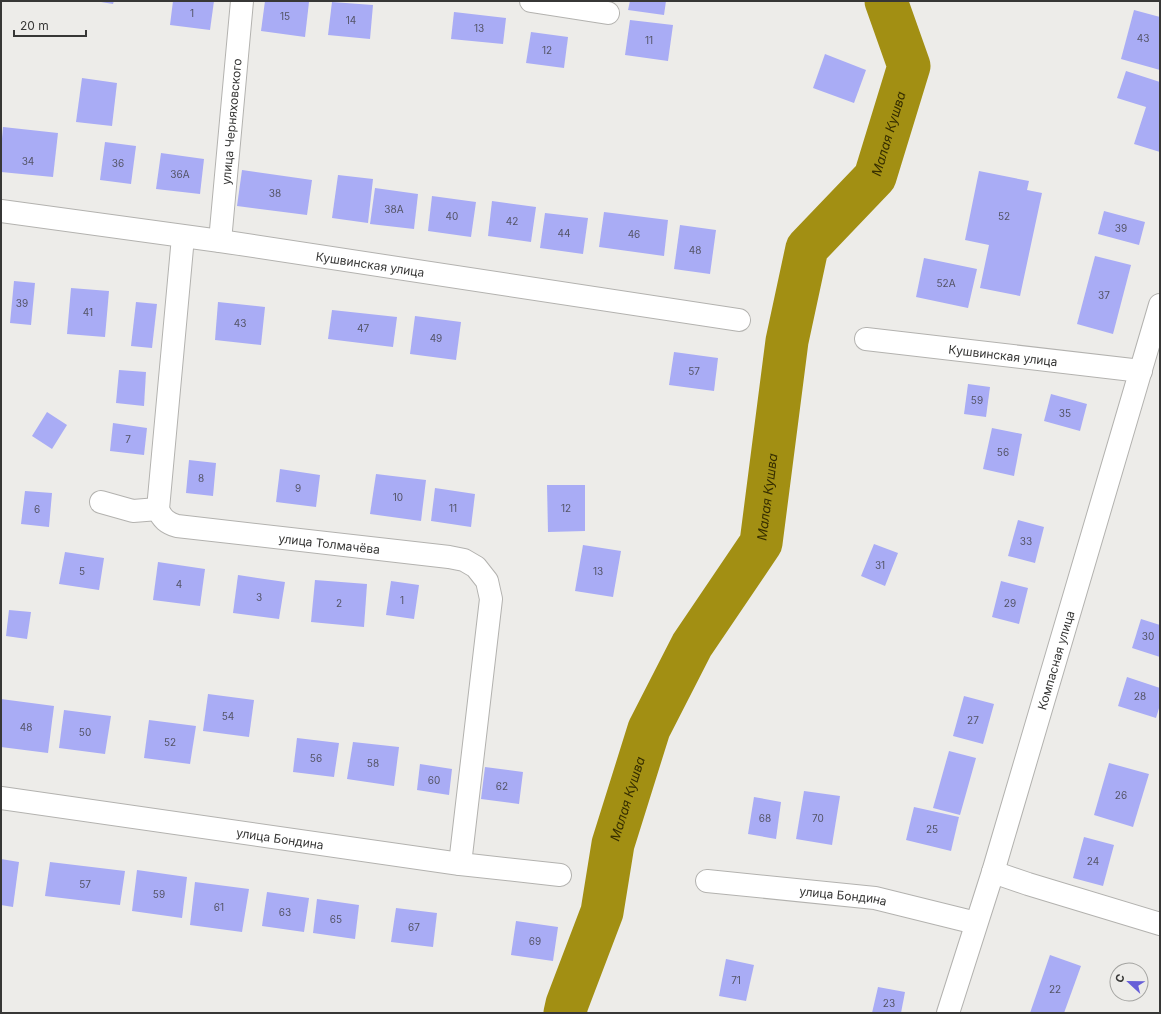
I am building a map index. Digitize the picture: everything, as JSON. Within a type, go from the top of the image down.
[{"type":"street","name":"улица Черняховского","points":[[220,241],[242,1]]},
{"type":"street","points":[[531,1],[608,13]]},
{"type":"street","name":"Кушвинская улица","points":[[1,211],[220,241],[739,320]]},
{"type":"street","points":[[101,502],[133,511],[158,509],[183,237]]},
{"type":"street","name":"Компасная улица","points":[[948,1013],[993,872],[1160,305]]},
{"type":"street","name":"Кушвинская улица","points":[[866,339],[1141,371]]},
{"type":"street","name":"улица Толмачёва","points":[[158,509],[162,518],[170,524],[177,526],[449,557],[464,560],[476,567],[488,581],[491,599],[460,864]]},
{"type":"street","name":"улица Бондина","points":[[1,798],[460,864],[560,875]]},
{"type":"street","points":[[993,872],[1160,924]]},
{"type":"street","name":"улица Бондина","points":[[707,881],[875,898],[976,923]]},
{"type":"building","points":[[95,1],[114,1],[113,4]]},
{"type":"building","points":[[173,1],[214,1],[210,30],[170,25]]},
{"type":"building","points":[[265,1],[309,2],[305,37],[261,31]]},
{"type":"building","points":[[630,1],[666,1],[664,15],[628,10]]},
{"type":"building","points":[[332,2],[373,5],[370,39],[328,35]]},
{"type":"building","points":[[1134,10],[1160,17],[1160,70],[1121,59]]},
{"type":"building","points":[[454,12],[506,18],[503,44],[451,39]]},
{"type":"building","points":[[630,20],[673,25],[668,61],[625,55]]},
{"type":"building","points":[[531,32],[568,37],[564,68],[526,63]]},
{"type":"building","points":[[825,54],[866,70],[854,103],[813,88]]},
{"type":"building","points":[[1126,71],[1160,82],[1160,152],[1134,144],[1146,107],[1117,98]]},
{"type":"building","points":[[82,78],[117,83],[112,126],[76,122]]},
{"type":"building","points":[[3,127],[58,133],[53,177],[1,172]]},
{"type":"building","points":[[105,142],[136,146],[131,184],[100,180]]},
{"type":"building","points":[[161,153],[204,159],[200,194],[156,189]]},
{"type":"building","points":[[242,170],[312,180],[307,215],[237,206]]},
{"type":"building","points":[[979,171],[1029,181],[1027,190],[1042,193],[1020,296],[980,288],[989,245],[965,240]]},
{"type":"building","points":[[338,175],[373,179],[368,223],[332,218]]},
{"type":"building","points":[[375,188],[418,194],[414,229],[370,224]]},
{"type":"building","points":[[432,196],[476,202],[471,237],[428,231]]},
{"type":"building","points":[[492,201],[536,207],[531,242],[488,236]]},
{"type":"building","points":[[1104,211],[1145,222],[1139,245],[1098,234]]},
{"type":"building","points":[[604,212],[668,220],[664,256],[599,247]]},
{"type":"building","points":[[545,213],[588,218],[583,254],[540,248]]},
{"type":"building","points":[[680,225],[716,230],[710,274],[674,269]]},
{"type":"building","points":[[1095,256],[1131,265],[1113,334],[1077,324]]},
{"type":"building","points":[[924,258],[977,269],[968,308],[916,297]]},
{"type":"building","points":[[14,281],[35,283],[31,325],[10,323]]},
{"type":"building","points":[[71,288],[109,291],[105,337],[67,334]]},
{"type":"building","points":[[136,302],[157,304],[152,348],[131,346]]},
{"type":"building","points":[[218,302],[265,307],[261,345],[215,340]]},
{"type":"building","points":[[332,310],[397,317],[393,347],[328,339]]},
{"type":"building","points":[[415,316],[461,322],[456,360],[410,354]]},
{"type":"building","points":[[674,352],[718,358],[714,391],[669,385]]},
{"type":"building","points":[[119,370],[146,372],[144,406],[116,403]]},
{"type":"building","points":[[968,384],[990,387],[986,417],[964,414]]},
{"type":"building","points":[[1051,394],[1087,404],[1080,431],[1044,421]]},
{"type":"building","points":[[47,412],[67,425],[52,449],[32,436]]},
{"type":"building","points":[[113,423],[147,428],[144,455],[110,451]]},
{"type":"building","points":[[992,428],[1022,434],[1014,476],[983,469]]},
{"type":"building","points":[[189,460],[216,463],[213,496],[186,493]]},
{"type":"building","points":[[280,469],[320,475],[316,507],[276,502]]},
{"type":"building","points":[[376,474],[426,480],[421,521],[370,514]]},
{"type":"building","points":[[547,485],[585,485],[585,531],[548,532]]},
{"type":"building","points":[[435,488],[475,494],[471,527],[431,521]]},
{"type":"building","points":[[25,491],[52,493],[49,527],[21,524]]},
{"type":"building","points":[[1018,520],[1044,527],[1035,563],[1008,556]]},
{"type":"building","points":[[874,544],[898,553],[885,586],[861,576]]},
{"type":"building","points":[[583,545],[621,551],[613,597],[575,591]]},
{"type":"building","points":[[65,552],[104,558],[99,590],[59,584]]},
{"type":"building","points":[[158,562],[205,569],[200,606],[153,600]]},
{"type":"building","points":[[238,575],[285,582],[279,619],[233,613]]},
{"type":"building","points":[[315,580],[367,584],[364,627],[311,622]]},
{"type":"building","points":[[391,581],[419,585],[414,619],[386,615]]},
{"type":"building","points":[[1001,581],[1028,588],[1019,624],[992,617]]},
{"type":"building","points":[[9,610],[31,612],[27,639],[6,636]]},
{"type":"building","points":[[1141,619],[1160,625],[1160,657],[1132,648]]},
{"type":"building","points":[[1127,677],[1160,688],[1160,705],[1156,718],[1118,706]]},
{"type":"building","points":[[208,694],[254,700],[249,737],[203,731]]},
{"type":"building","points":[[964,696],[994,704],[983,744],[953,736]]},
{"type":"building","points":[[1,699],[54,706],[48,753],[1,747]]},
{"type":"building","points":[[64,710],[111,716],[105,754],[59,748]]},
{"type":"building","points":[[149,720],[196,726],[190,764],[144,758]]},
{"type":"building","points":[[297,738],[339,743],[334,777],[293,772]]},
{"type":"building","points":[[353,742],[399,747],[394,786],[347,779]]},
{"type":"building","points":[[949,751],[976,758],[960,815],[933,808]]},
{"type":"building","points":[[1109,763],[1149,774],[1133,827],[1094,815]]},
{"type":"building","points":[[420,764],[452,769],[449,795],[417,790]]},
{"type":"building","points":[[485,767],[523,772],[519,804],[481,799]]},
{"type":"building","points":[[804,791],[840,796],[832,845],[796,839]]},
{"type":"building","points":[[754,797],[781,802],[776,839],[748,834]]},
{"type":"building","points":[[914,807],[959,817],[951,851],[906,840]]},
{"type":"building","points":[[1084,837],[1114,845],[1103,886],[1073,878]]},
{"type":"building","points":[[1,859],[19,862],[13,907],[1,905]]},
{"type":"building","points":[[50,862],[125,871],[120,905],[45,896]]},
{"type":"building","points":[[137,870],[187,877],[182,918],[132,911]]},
{"type":"building","points":[[195,882],[249,889],[242,932],[190,925]]},
{"type":"building","points":[[267,892],[309,898],[304,932],[262,926]]},
{"type":"building","points":[[317,899],[359,905],[355,939],[313,933]]},
{"type":"building","points":[[396,908],[437,913],[433,947],[391,942]]},
{"type":"building","points":[[516,921],[558,927],[553,961],[511,955]]},
{"type":"building","points":[[1050,955],[1081,966],[1064,1013],[1030,1013]]},
{"type":"building","points":[[726,959],[754,965],[746,1001],[719,996]]},
{"type":"building","points":[[878,987],[905,992],[901,1013],[872,1013]]},
{"type":"waterway","name":"Малая Кушва","points":[[565,1013],[567,1004],[602,912],[613,844],[649,729],[692,645],[761,543],[787,341],[807,248],[875,177],[909,66],[886,1]]}]
